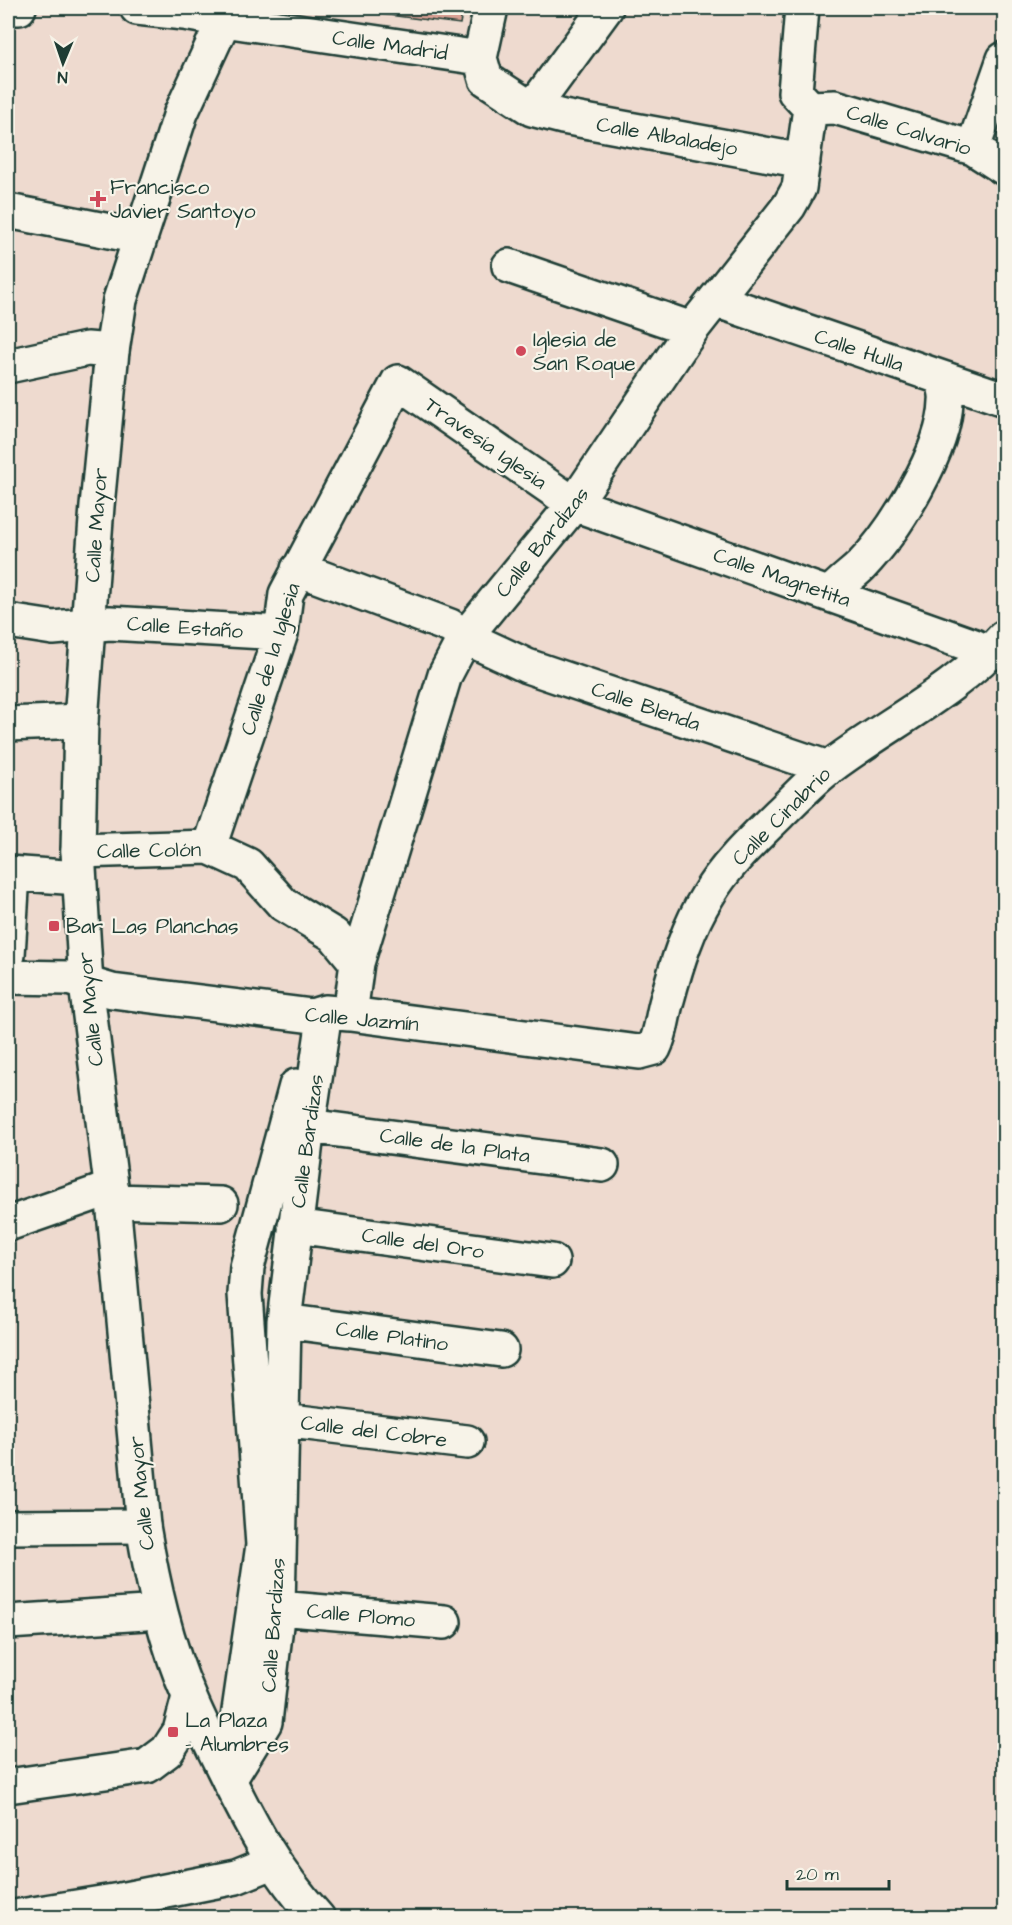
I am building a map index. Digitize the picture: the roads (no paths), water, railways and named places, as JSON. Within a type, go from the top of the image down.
[{"type":"street","points":[[8,8],[19,8]]},
{"type":"street","name":"Calle Madrid","points":[[137,8],[184,13],[228,14],[480,58]]},
{"type":"street","points":[[491,8],[480,58],[486,79],[531,109],[606,8]]},
{"type":"street","points":[[802,8],[795,92],[810,108]]},
{"type":"street","name":"Calle Mayor","points":[[228,14],[181,113],[120,300],[112,351],[97,506],[81,721],[78,865],[86,984],[112,1195],[143,1526],[160,1612],[189,1697],[251,1824],[273,1862],[318,1917]]},
{"type":"street","points":[[973,148],[1005,59]]},
{"type":"street","name":"Calle Calvario","points":[[810,108],[835,107],[973,148],[1005,168]]},
{"type":"street","name":"Calle Bardizas","points":[[229,1780],[263,1545],[245,1294],[247,1267],[309,1038],[329,1014],[357,963],[445,675],[465,637],[574,504],[692,329],[789,206],[799,188],[810,108]]},
{"type":"street","name":"Calle Albaladejo","points":[[531,109],[563,117],[803,161]]},
{"type":"street","points":[[8,212],[140,237]]},
{"type":"street","points":[[509,266],[692,329]]},
{"type":"street","name":"Calle Hulla","points":[[715,300],[1005,399]]},
{"type":"street","points":[[8,366],[87,349],[112,351]]},
{"type":"street","points":[[831,594],[861,565],[888,532],[910,499],[929,462],[942,424],[946,400],[943,379]]},
{"type":"street","name":"Travesía Iglesia","points":[[398,382],[574,504]]},
{"type":"street","name":"Calle de la Iglesia","points":[[209,847],[281,633],[286,594],[398,382]]},
{"type":"street","name":"Calle Magnetita","points":[[574,504],[974,646],[996,646]]},
{"type":"street","name":"Calle Blenda","points":[[298,569],[450,626],[465,637],[527,666],[828,768]]},
{"type":"street","name":"Calle Estaño","points":[[8,621],[53,628],[110,623],[281,633]]},
{"type":"street","name":"Calle Cinabrio","points":[[639,1052],[654,1048],[660,1036],[677,964],[690,929],[709,893],[731,864],[828,768],[947,686],[996,646]]},
{"type":"street","points":[[8,724],[81,721]]},
{"type":"street","name":"Calle Colón","points":[[10,874],[209,847],[248,864],[283,904],[334,935],[357,963]]},
{"type":"street","points":[[8,955],[10,874]]},
{"type":"street","name":"Calle Jazmín","points":[[8,976],[68,978],[112,991],[329,1014],[639,1052]]},
{"type":"street","name":"Calle Bardizas","points":[[229,1780],[265,1722],[278,1608],[284,1321],[308,1126],[329,1014]]},
{"type":"street","name":"Calle de la Plata","points":[[308,1126],[602,1165]]},
{"type":"street","points":[[8,1224],[112,1195],[221,1204]]},
{"type":"street","name":"Calle del Oro","points":[[295,1226],[552,1261]]},
{"type":"street","name":"Calle Platino","points":[[284,1321],[501,1350]]},
{"type":"street","name":"Calle del Cobre","points":[[282,1420],[466,1442]]},
{"type":"street","points":[[8,1527],[143,1526]]},
{"type":"street","name":"Calle Plomo","points":[[278,1608],[444,1622]]},
{"type":"street","points":[[8,1622],[160,1612]]},
{"type":"street","points":[[8,1786],[147,1766],[167,1751],[180,1731],[189,1697]]},
{"type":"street","points":[[8,1917],[118,1909],[236,1877],[273,1862]]},
{"type":"place","name":"Francisco Javier Santoyo","points":[[98,199]]},
{"type":"place","name":"Iglesia de San Roque","points":[[521,351]]},
{"type":"place","name":"Bar Las Planchas","points":[[54,926]]},
{"type":"place","name":"La Plaza - Alumbres","points":[[173,1732]]}]
